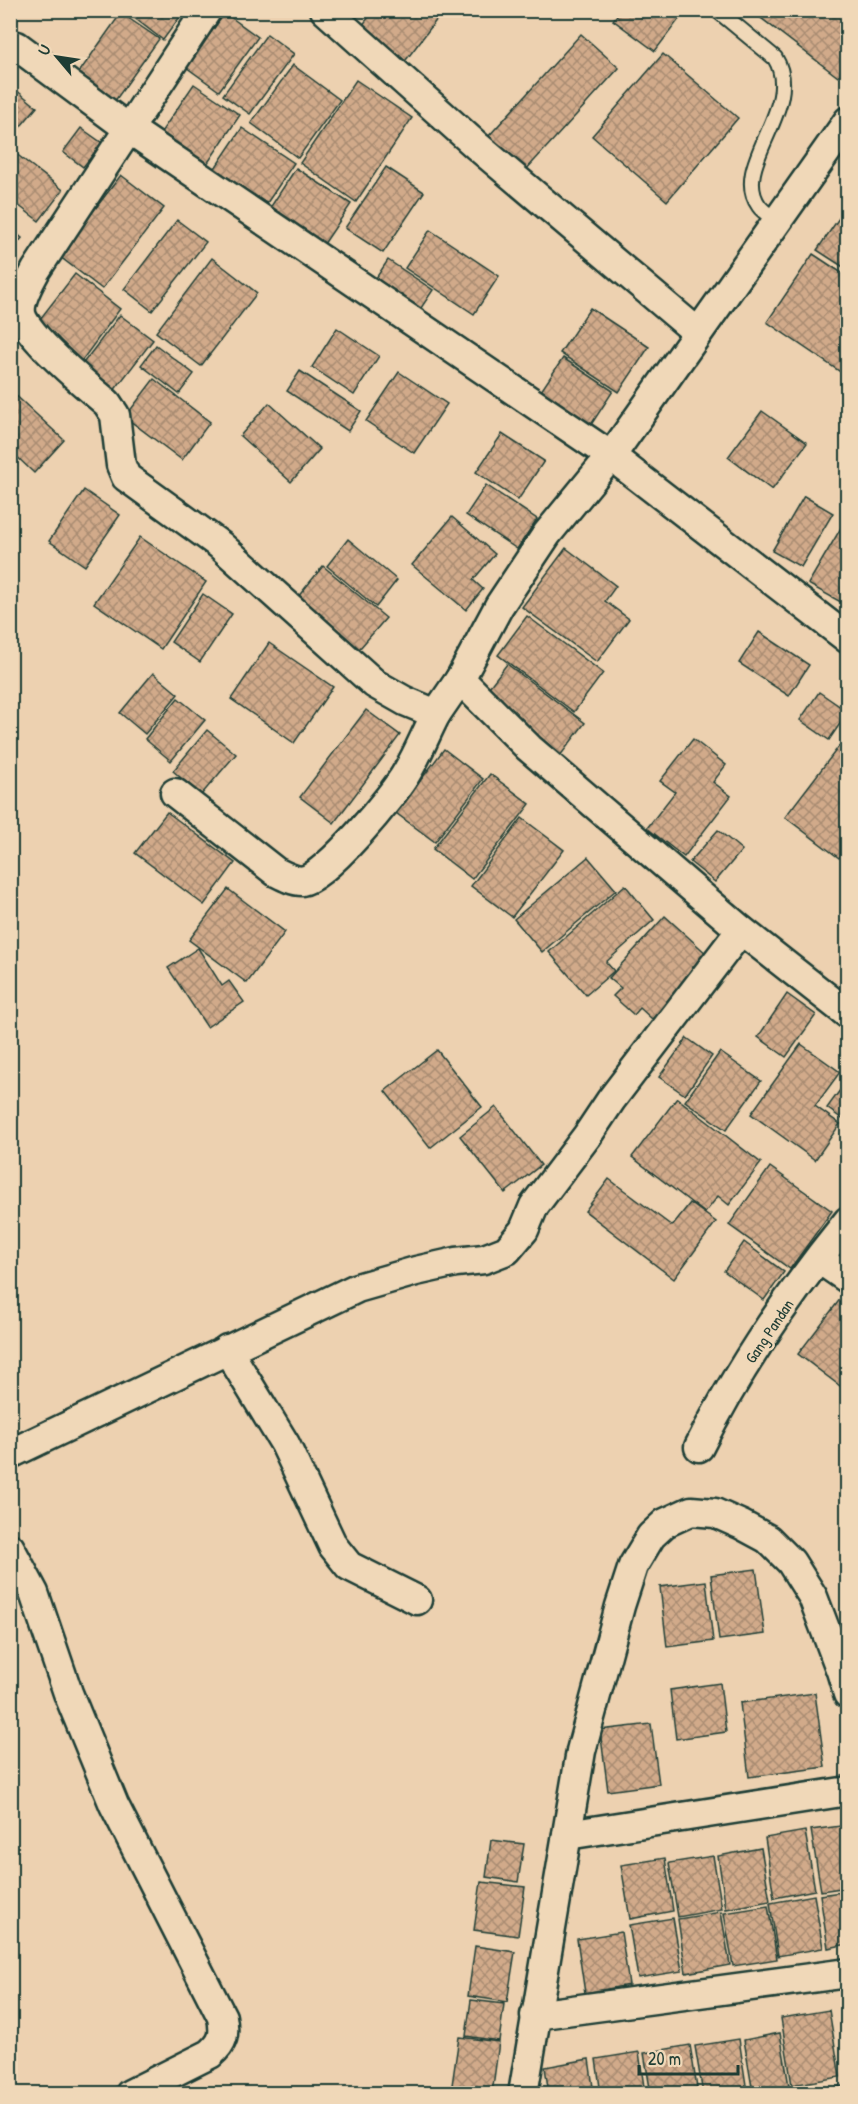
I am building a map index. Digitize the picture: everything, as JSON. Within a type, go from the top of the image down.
[{"type":"street","points":[[207,10],[36,270],[20,310],[26,327],[107,403],[115,416],[123,472],[134,484],[220,545],[375,684],[435,714]]},
{"type":"street","points":[[325,10],[477,146],[697,332]]},
{"type":"street","points":[[17,46],[129,129],[611,456],[848,639]]},
{"type":"street","points":[[175,793],[276,872],[289,879],[302,881],[312,877],[343,850],[381,809],[407,772],[435,714],[460,679],[499,606],[547,534],[611,456],[848,121]]},
{"type":"street","points":[[460,679],[529,748],[741,930],[848,1014]]},
{"type":"street","points":[[10,1454],[357,1288],[426,1268],[484,1259],[507,1250],[524,1230],[534,1206],[611,1100],[741,930]]},
{"type":"street","name":"Gang Pandan","points":[[699,1447],[726,1395],[766,1333],[848,1221]]},
{"type":"street","points":[[819,1259],[848,1279]]},
{"type":"street","points":[[226,1349],[285,1444],[333,1546],[349,1566],[417,1600]]},
{"type":"street","points":[[523,2094],[581,1751],[633,1566],[641,1549],[651,1536],[666,1523],[691,1511],[715,1514],[768,1539],[791,1562],[813,1597],[848,1694]]},
{"type":"street","points":[[10,1548],[34,1593],[68,1693],[114,1805],[222,2017],[225,2035],[218,2048],[130,2094]]},
{"type":"street","points":[[567,1835],[848,1791]]},
{"type":"street","points":[[535,2015],[848,1973]]},
{"type":"lane","points":[[717,10],[775,58],[781,68],[783,82],[780,103],[752,174],[751,187],[759,206],[777,221]]},
{"type":"building","points":[[124,10],[185,10],[163,40]]},
{"type":"building","points":[[374,10],[444,10],[403,64],[359,30]]},
{"type":"building","points":[[621,10],[670,10],[680,18],[655,51],[613,20]]},
{"type":"building","points":[[754,10],[848,10],[848,65],[838,77],[753,12]]},
{"type":"building","points":[[121,13],[159,39],[112,105],[75,78]]},
{"type":"building","points":[[225,13],[258,37],[219,91],[186,67]]},
{"type":"building","points":[[267,34],[294,54],[250,114],[223,95]]},
{"type":"building","points":[[581,34],[619,68],[524,172],[487,138]]},
{"type":"building","points":[[663,54],[738,118],[667,201],[592,136]]},
{"type":"building","points":[[293,65],[340,100],[298,158],[251,123]]},
{"type":"building","points":[[356,80],[412,118],[356,202],[300,163]]},
{"type":"building","points":[[194,84],[240,115],[201,173],[155,141]]},
{"type":"building","points":[[10,85],[37,107],[10,139]]},
{"type":"building","points":[[81,128],[102,143],[83,167],[63,152]]},
{"type":"building","points":[[242,128],[294,163],[261,212],[209,177]]},
{"type":"building","points":[[15,153],[63,190],[39,221],[10,199],[10,159]]},
{"type":"building","points":[[386,167],[424,192],[383,253],[345,228]]},
{"type":"building","points":[[296,168],[351,204],[322,247],[268,211]]},
{"type":"building","points":[[121,175],[164,208],[102,289],[59,256]]},
{"type":"building","points":[[848,205],[848,270],[817,250]]},
{"type":"building","points":[[177,220],[206,242],[152,311],[124,289]]},
{"type":"building","points":[[10,228],[22,238],[10,252]]},
{"type":"building","points":[[430,230],[499,276],[474,314],[405,268]]},
{"type":"building","points":[[813,254],[848,277],[848,377],[767,322]]},
{"type":"building","points":[[212,258],[257,293],[201,366],[156,332]]},
{"type":"building","points":[[388,260],[433,290],[417,314],[372,284]]},
{"type":"building","points":[[75,274],[120,309],[80,363],[33,328]]},
{"type":"building","points":[[590,308],[649,347],[619,392],[560,353]]},
{"type":"building","points":[[120,315],[153,340],[110,396],[77,371]]},
{"type":"building","points":[[337,328],[379,356],[354,395],[312,367]]},
{"type":"building","points":[[156,345],[194,374],[179,394],[141,365]]},
{"type":"building","points":[[563,358],[613,391],[585,434],[535,400]]},
{"type":"building","points":[[300,371],[361,411],[348,431],[287,391]]},
{"type":"building","points":[[399,372],[447,404],[414,453],[366,421]]},
{"type":"building","points":[[154,379],[210,422],[182,460],[125,417]]},
{"type":"building","points":[[10,390],[64,440],[34,473],[10,450]]},
{"type":"building","points":[[269,403],[320,449],[291,482],[240,436]]},
{"type":"building","points":[[762,411],[807,443],[772,490],[728,457]]},
{"type":"building","points":[[502,434],[544,461],[518,500],[476,472]]},
{"type":"building","points":[[486,485],[537,519],[517,549],[466,515]]},
{"type":"building","points":[[84,490],[120,515],[85,566],[49,541]]},
{"type":"building","points":[[804,496],[833,513],[801,567],[772,551]]},
{"type":"building","points":[[848,516],[848,606],[808,584]]},
{"type":"building","points":[[452,517],[495,554],[473,580],[483,589],[466,610],[412,565]]},
{"type":"building","points":[[140,537],[206,582],[161,649],[94,603]]},
{"type":"building","points":[[348,539],[397,580],[376,607],[327,566]]},
{"type":"building","points":[[566,548],[616,586],[605,601],[629,619],[597,662],[522,607]]},
{"type":"building","points":[[323,566],[386,618],[354,655],[293,603]]},
{"type":"building","points":[[203,594],[232,614],[200,662],[171,642]]},
{"type":"building","points":[[527,616],[603,673],[574,712],[498,655]]},
{"type":"building","points":[[759,632],[809,665],[789,696],[739,663]]},
{"type":"building","points":[[269,643],[333,687],[294,743],[231,699]]},
{"type":"building","points":[[507,664],[585,723],[560,756],[482,696]]},
{"type":"building","points":[[153,673],[178,694],[145,734],[120,713]]},
{"type":"building","points":[[819,692],[848,712],[829,740],[800,720]]},
{"type":"building","points":[[178,698],[205,720],[171,761],[145,739]]},
{"type":"building","points":[[366,710],[400,735],[334,823],[300,797]]},
{"type":"building","points":[[207,730],[236,754],[201,795],[173,771]]},
{"type":"building","points":[[693,739],[726,765],[713,782],[731,796],[684,857],[647,828],[675,792],[660,781]]},
{"type":"building","points":[[840,745],[848,751],[848,847],[839,858],[785,817]]},
{"type":"building","points":[[444,749],[483,779],[435,842],[396,813]]},
{"type":"building","points":[[490,774],[530,804],[472,879],[433,849]]},
{"type":"building","points":[[167,812],[235,863],[204,905],[135,853]]},
{"type":"building","points":[[522,818],[564,850],[512,917],[471,886]]},
{"type":"building","points":[[718,830],[742,850],[715,882],[690,862]]},
{"type":"building","points":[[588,857],[616,890],[542,952],[514,919]]},
{"type":"building","points":[[625,885],[654,920],[606,962],[614,971],[586,995],[549,952]]},
{"type":"building","points":[[228,889],[285,932],[247,983],[189,940]]},
{"type":"building","points":[[665,916],[709,956],[652,1019],[640,1008],[634,1015],[613,996],[621,988],[609,978]]},
{"type":"building","points":[[198,948],[222,986],[229,981],[244,1002],[207,1027],[168,968]]},
{"type":"building","points":[[787,994],[816,1015],[786,1057],[758,1037]]},
{"type":"building","points":[[687,1038],[712,1056],[685,1095],[659,1077]]},
{"type":"building","points":[[801,1044],[840,1072],[815,1106],[840,1124],[815,1160],[751,1114]]},
{"type":"building","points":[[437,1050],[482,1107],[430,1148],[385,1091]]},
{"type":"building","points":[[720,1052],[761,1081],[726,1130],[685,1101]]},
{"type":"building","points":[[848,1079],[848,1123],[827,1108]]},
{"type":"building","points":[[677,1098],[761,1163],[729,1205],[718,1196],[705,1213],[632,1157]]},
{"type":"building","points":[[496,1107],[541,1165],[505,1193],[460,1136]]},
{"type":"building","points":[[770,1167],[832,1211],[790,1269],[729,1225]]},
{"type":"building","points":[[609,1179],[672,1226],[690,1203],[716,1222],[674,1279],[585,1211]]},
{"type":"building","points":[[744,1242],[784,1272],[764,1300],[724,1271]]},
{"type":"building","points":[[841,1298],[848,1303],[848,1392],[798,1354]]},
{"type":"building","points":[[756,1569],[765,1634],[719,1640],[711,1575]]},
{"type":"building","points":[[706,1581],[713,1641],[667,1647],[660,1587]]},
{"type":"building","points":[[720,1683],[726,1732],[676,1739],[670,1690]]},
{"type":"building","points":[[815,1693],[825,1767],[749,1777],[740,1703]]},
{"type":"building","points":[[651,1724],[659,1784],[608,1791],[600,1730]]},
{"type":"building","points":[[848,1825],[848,1887],[821,1891],[811,1830]]},
{"type":"building","points":[[805,1831],[815,1890],[774,1898],[765,1838]]},
{"type":"building","points":[[491,1840],[524,1844],[518,1882],[486,1877]]},
{"type":"building","points":[[761,1848],[770,1901],[726,1909],[718,1856]]},
{"type":"building","points":[[713,1856],[722,1909],[678,1917],[669,1863]]},
{"type":"building","points":[[665,1858],[673,1911],[630,1919],[621,1865]]},
{"type":"building","points":[[481,1882],[525,1887],[518,1936],[474,1930]]},
{"type":"building","points":[[848,1891],[848,1944],[828,1948],[820,1895]]},
{"type":"building","points":[[814,1895],[823,1948],[778,1956],[770,1903]]},
{"type":"building","points":[[768,1906],[777,1959],[733,1966],[724,1913]]},
{"type":"building","points":[[721,1912],[730,1965],[686,1973],[678,1919]]},
{"type":"building","points":[[673,1918],[682,1971],[638,1978],[629,1925]]},
{"type":"building","points":[[621,1932],[629,1985],[585,1993],[577,1939]]},
{"type":"building","points":[[475,1946],[515,1952],[507,2002],[468,1996]]},
{"type":"building","points":[[471,2000],[504,2004],[499,2041],[466,2036]]},
{"type":"building","points":[[829,2010],[840,2077],[792,2085],[781,2018]]},
{"type":"building","points":[[780,2033],[789,2086],[753,2093],[744,2040]]},
{"type":"building","points":[[459,2037],[499,2042],[492,2094],[451,2092]]},
{"type":"building","points":[[739,2039],[747,2092],[703,2094],[695,2046]]},
{"type":"building","points":[[690,2045],[698,2094],[651,2094],[644,2053]]},
{"type":"building","points":[[639,2052],[645,2094],[601,2094],[596,2059]]},
{"type":"building","points":[[589,2059],[594,2094],[549,2094],[545,2067]]},
{"type":"building","points":[[848,2085],[848,2094],[814,2094],[813,2091]]},
{"type":"building","points":[[812,2088],[812,2094],[780,2094]]}]
